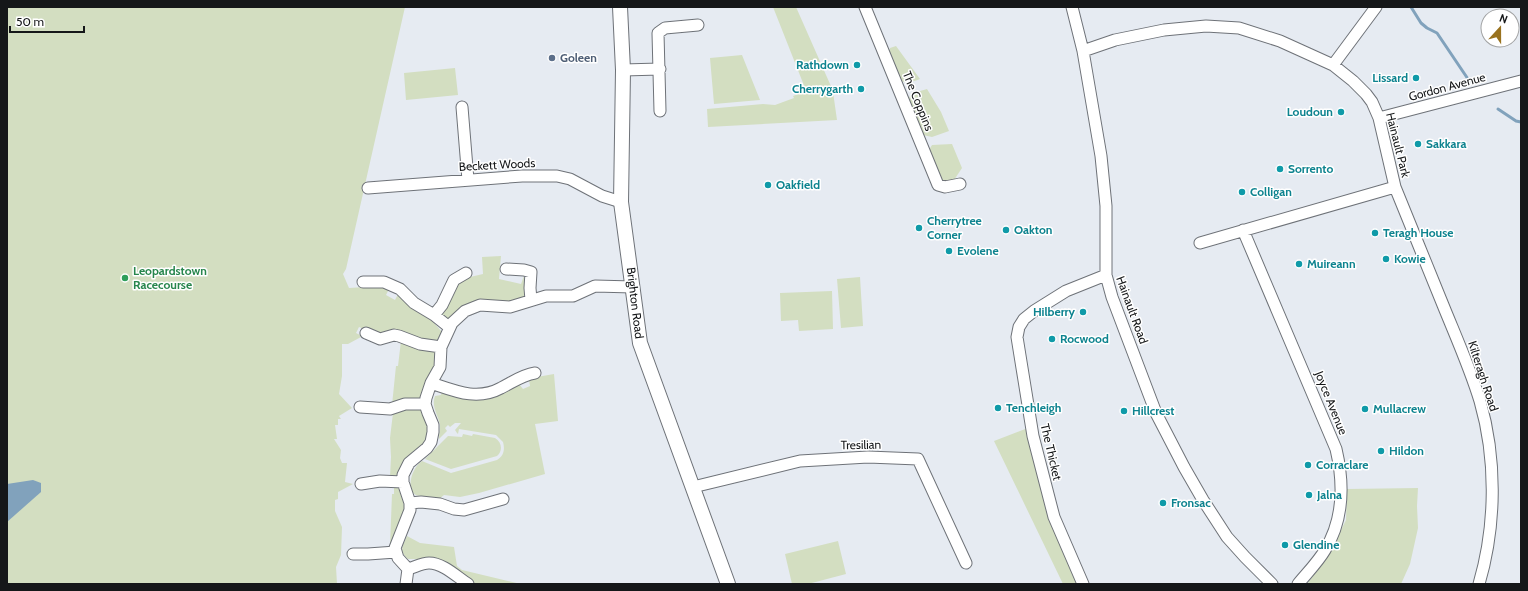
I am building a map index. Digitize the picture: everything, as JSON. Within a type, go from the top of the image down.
[{"type":"street","name":"Brighton Road","points":[[620,7],[623,70],[622,202],[640,343],[694,487],[728,584]]},
{"type":"street","name":"The Coppins","points":[[865,7],[938,185],[945,187],[960,184]]},
{"type":"street","name":"Hainault Road","points":[[1072,7],[1083,51],[1097,124],[1104,178],[1106,275],[1112,297],[1156,413],[1184,467],[1227,537],[1272,584]]},
{"type":"street","points":[[1333,65],[1376,7]]},
{"type":"street","points":[[660,111],[658,33],[665,28],[698,25]]},
{"type":"street","name":"Hainault Park","points":[[1083,51],[1116,40],[1164,30],[1206,26],[1250,30],[1270,37],[1333,65],[1360,87],[1372,102],[1379,118],[1395,187],[1200,243]]},
{"type":"street","points":[[623,70],[660,69]]},
{"type":"street","name":"Gordon Avenue","points":[[1379,118],[1521,81]]},
{"type":"street","points":[[462,107],[468,180]]},
{"type":"street","name":"Beckett Woods","points":[[368,188],[522,176],[557,176],[570,179],[602,196],[622,202]]},
{"type":"street","name":"Kilteragh Road","points":[[1395,187],[1462,351],[1483,414],[1493,478],[1488,535],[1483,570],[1479,584]]},
{"type":"street","name":"Joyce Avenue","points":[[1243,230],[1297,354],[1336,449],[1341,469],[1340,503],[1337,525],[1324,552],[1298,584]]},
{"type":"street","points":[[506,269],[531,272],[531,300]]},
{"type":"street","points":[[434,314],[442,305],[454,280],[466,273]]},
{"type":"street","name":"The Thicket","points":[[1083,584],[1054,517],[1033,436],[1017,337],[1019,327],[1024,319],[1034,311],[1066,291],[1106,275]]},
{"type":"street","points":[[363,282],[389,283],[400,289],[414,303],[434,314],[449,327]]},
{"type":"street","points":[[406,584],[408,569],[398,558],[395,548],[407,520],[410,503],[403,482],[405,469],[409,462],[427,448],[432,437],[433,425],[425,404],[431,383],[440,367],[441,347],[449,327],[465,311],[480,305],[510,307],[546,296],[573,296],[595,286],[633,287]]},
{"type":"street","points":[[366,333],[380,339],[394,335],[420,344],[441,347]]},
{"type":"street","points":[[431,383],[460,393],[475,395],[500,389],[517,378],[535,373]]},
{"type":"street","points":[[360,407],[390,409],[405,404],[425,404]]},
{"type":"street","name":"Tresilian","points":[[694,487],[800,461],[868,457],[918,458],[966,563]]},
{"type":"street","points":[[361,484],[380,481],[403,482]]},
{"type":"street","points":[[410,503],[421,502],[440,504],[454,509],[464,510],[503,499]]},
{"type":"street","points":[[353,554],[396,552]]},
{"type":"street","points":[[408,569],[430,563],[436,564],[468,584]]},
{"type":"green space","name":"Leopardstown Racecourse","points":[[7,7],[405,7],[346,269],[343,274],[349,288],[381,286],[389,289],[386,295],[395,300],[398,294],[428,316],[442,332],[438,342],[379,335],[359,327],[356,333],[362,336],[361,337],[348,344],[342,344],[342,376],[339,394],[352,408],[339,416],[341,419],[338,419],[338,425],[335,425],[337,439],[334,439],[341,450],[340,458],[342,463],[347,463],[345,482],[353,484],[338,492],[338,499],[335,500],[335,511],[342,527],[341,555],[336,567],[337,584],[7,584]]},
{"type":"green space","points":[[773,7],[796,7],[833,92],[837,120],[708,127],[707,109],[763,104],[775,105],[794,98],[793,96],[804,92],[805,88]]},
{"type":"green space","points":[[896,46],[920,79],[908,83],[902,81],[889,51],[890,48]]},
{"type":"green space","points":[[742,55],[760,100],[714,104],[710,58]]},
{"type":"green space","points":[[455,68],[458,95],[406,100],[404,73]]},
{"type":"green space","points":[[927,89],[941,112],[949,131],[932,137],[923,135],[909,98],[914,93]]},
{"type":"green space","points":[[952,144],[962,168],[954,180],[944,182],[940,179],[929,150],[932,145]]},
{"type":"green space","points":[[501,256],[499,279],[521,284],[524,276],[524,297],[448,320],[442,315],[454,286],[466,278],[483,274],[482,257]]},
{"type":"green space","points":[[860,277],[863,326],[841,328],[837,279]]},
{"type":"green space","points":[[832,291],[833,329],[799,331],[798,320],[781,321],[780,293]]},
{"type":"green space","points":[[401,341],[432,350],[435,352],[437,360],[419,400],[392,405],[396,366],[398,366]]},
{"type":"green space","points":[[554,374],[558,421],[535,424],[545,474],[460,497],[444,495],[438,500],[421,499],[421,496],[412,492],[412,476],[414,470],[422,461],[451,473],[497,460],[503,452],[503,442],[496,435],[459,429],[458,434],[455,430],[461,423],[455,423],[450,427],[448,425],[445,428],[447,431],[439,439],[440,425],[434,407],[435,396],[441,395],[442,392],[457,397],[519,384],[523,389],[530,386],[529,380]]},
{"type":"green space","points":[[404,408],[422,409],[428,424],[427,438],[412,461],[397,477],[390,477],[390,438],[393,413]]},
{"type":"green space","points":[[1028,428],[1041,489],[1051,517],[1080,584],[1063,584],[994,441]]},
{"type":"green space","points":[[463,434],[472,436],[473,434],[495,438],[501,447],[499,454],[497,456],[451,469],[425,459],[448,436],[462,437]]},
{"type":"green space","points":[[394,485],[400,489],[405,509],[390,546],[392,494],[394,494]]},
{"type":"green space","points":[[1418,488],[1418,528],[1410,564],[1401,584],[1307,584],[1327,558],[1346,520],[1347,489]]},
{"type":"green space","points":[[407,536],[420,543],[454,547],[457,566],[462,570],[521,584],[474,584],[418,561],[417,559],[408,559],[402,550]]},
{"type":"green space","points":[[838,541],[846,574],[808,584],[792,584],[785,554]]},
{"type":"water","points":[[33,480],[41,483],[41,492],[7,522],[7,484]]},
{"type":"waterway","points":[[1411,7],[1421,23],[1437,33],[1470,82]]},
{"type":"waterway","points":[[1498,109],[1516,121],[1521,122]]},
{"type":"place","name":"Goleen","points":[[552,58]]},
{"type":"place","name":"Rathdown","points":[[857,65]]},
{"type":"place","name":"Lissard","points":[[1416,78]]},
{"type":"place","name":"Cherrygarth","points":[[861,89]]},
{"type":"place","name":"Loudoun","points":[[1341,112]]},
{"type":"place","name":"Sakkara","points":[[1418,144]]},
{"type":"place","name":"Sorrento","points":[[1280,169]]},
{"type":"place","name":"Oakfield","points":[[768,185]]},
{"type":"place","name":"Colligan","points":[[1242,192]]},
{"type":"place","name":"Cherrytree Corner","points":[[919,228]]},
{"type":"place","name":"Oakton","points":[[1006,230]]},
{"type":"place","name":"Teragh House","points":[[1375,233]]},
{"type":"place","name":"Evolene","points":[[949,251]]},
{"type":"place","name":"Kowie","points":[[1386,259]]},
{"type":"place","name":"Muireann","points":[[1299,264]]},
{"type":"place","name":"Leopardstown Racecourse","points":[[125,278]]},
{"type":"place","name":"Hilberry","points":[[1083,312]]},
{"type":"place","name":"Rocwood","points":[[1052,339]]},
{"type":"place","name":"Tenchleigh","points":[[998,408]]},
{"type":"place","name":"Mullacrew","points":[[1365,409]]},
{"type":"place","name":"Hillcrest","points":[[1124,411]]},
{"type":"place","name":"Hildon","points":[[1381,451]]},
{"type":"place","name":"Corraclare","points":[[1308,465]]},
{"type":"place","name":"Jalna","points":[[1309,495]]},
{"type":"place","name":"Fronsac","points":[[1163,503]]},
{"type":"place","name":"Glendine","points":[[1285,545]]}]
